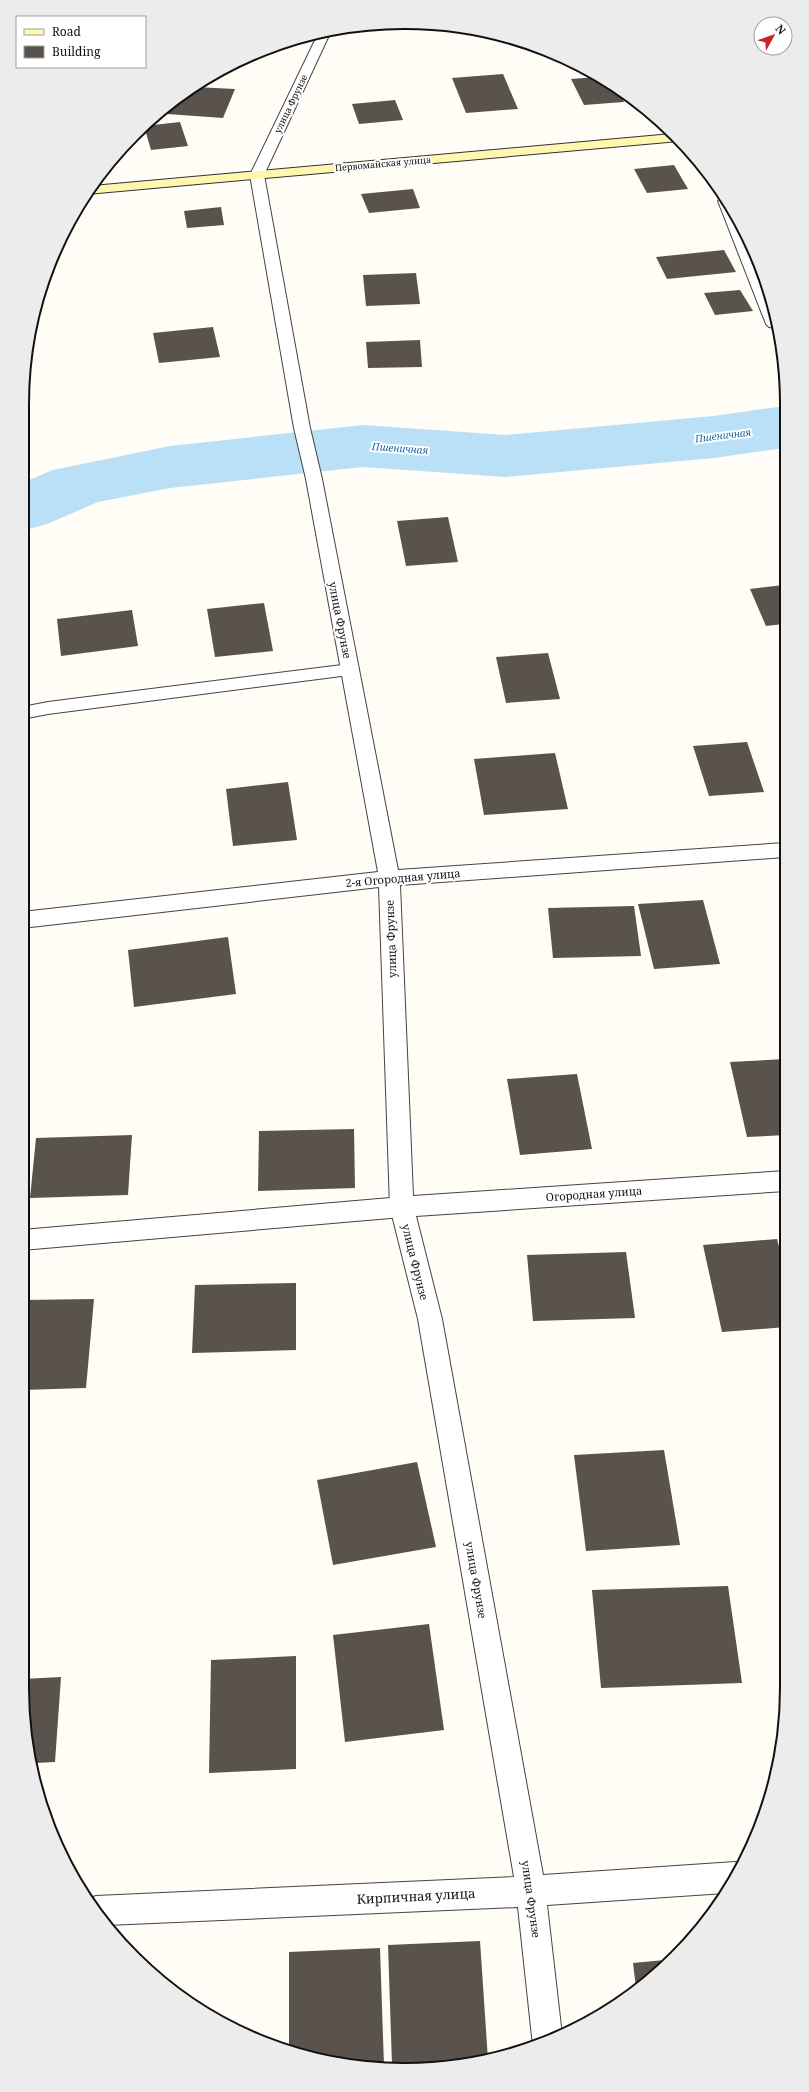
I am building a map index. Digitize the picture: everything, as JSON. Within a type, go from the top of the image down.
[{"type":"street","name":"улица Фрунзе","points":[[322,38],[257,175],[302,428],[314,478],[389,878],[402,1207],[430,1319],[531,1891],[546,2035]]},
{"type":"street","name":"Первомайская улица","points":[[97,189],[670,139]]},
{"type":"street","points":[[732,221],[767,306]]},
{"type":"street","points":[[29,712],[350,670]]},
{"type":"street","name":"2-я Огородная улица","points":[[29,919],[389,878],[780,850]]},
{"type":"street","name":"Огородная улица","points":[[29,1239],[402,1207],[780,1180]]},
{"type":"street","name":"Кирпичная улица","points":[[103,1911],[531,1891],[728,1877]]},
{"type":"building","points":[[503,74],[518,109],[466,113],[452,78]]},
{"type":"building","points":[[589,78],[613,92],[624,102],[584,105],[571,79]]},
{"type":"building","points":[[203,87],[235,89],[223,118],[167,114]]},
{"type":"building","points":[[395,100],[403,120],[359,124],[352,104]]},
{"type":"building","points":[[180,122],[188,146],[151,150],[146,132],[154,125]]},
{"type":"building","points":[[674,165],[688,189],[647,193],[634,169]]},
{"type":"building","points":[[413,189],[420,208],[369,213],[361,194]]},
{"type":"building","points":[[221,207],[224,225],[187,228],[184,211]]},
{"type":"building","points":[[724,250],[736,272],[667,279],[656,257]]},
{"type":"building","points":[[416,273],[420,304],[366,306],[363,275]]},
{"type":"building","points":[[740,290],[753,311],[715,315],[704,293]]},
{"type":"building","points":[[213,327],[220,357],[159,363],[153,333]]},
{"type":"building","points":[[420,340],[422,367],[368,368],[366,342]]},
{"type":"building","points":[[448,517],[458,562],[406,566],[397,521]]},
{"type":"building","points":[[780,585],[780,624],[766,626],[750,589]]},
{"type":"building","points":[[264,603],[273,651],[215,657],[207,609]]},
{"type":"building","points":[[132,610],[138,646],[61,656],[57,619]]},
{"type":"building","points":[[548,653],[560,699],[506,703],[496,657]]},
{"type":"building","points":[[747,742],[764,792],[709,796],[693,746]]},
{"type":"building","points":[[555,753],[568,809],[484,815],[474,759]]},
{"type":"building","points":[[288,782],[297,840],[233,846],[226,789]]},
{"type":"building","points":[[703,900],[720,964],[654,969],[638,904]]},
{"type":"building","points":[[634,906],[641,956],[553,958],[548,908]]},
{"type":"building","points":[[228,937],[236,994],[134,1007],[128,950]]},
{"type":"building","points":[[780,1059],[780,1135],[747,1137],[730,1062]]},
{"type":"building","points":[[577,1074],[592,1149],[520,1155],[507,1079]]},
{"type":"building","points":[[354,1129],[355,1188],[258,1191],[259,1131]]},
{"type":"building","points":[[132,1135],[128,1195],[30,1198],[36,1138]]},
{"type":"building","points":[[777,1239],[780,1250],[780,1327],[722,1332],[703,1245]]},
{"type":"building","points":[[626,1252],[635,1318],[533,1321],[527,1255]]},
{"type":"building","points":[[296,1283],[296,1350],[192,1353],[195,1285]]},
{"type":"building","points":[[94,1299],[86,1388],[29,1390],[29,1300]]},
{"type":"building","points":[[664,1450],[680,1545],[586,1551],[574,1455]]},
{"type":"building","points":[[417,1462],[436,1547],[333,1565],[317,1480]]},
{"type":"building","points":[[728,1586],[742,1683],[601,1688],[592,1590]]},
{"type":"building","points":[[429,1624],[444,1730],[345,1742],[333,1635]]},
{"type":"building","points":[[296,1656],[296,1769],[209,1773],[211,1660]]},
{"type":"building","points":[[61,1677],[55,1762],[36,1763],[32,1737],[29,1679]]},
{"type":"building","points":[[480,1941],[488,2054],[454,2060],[392,2062],[388,1945]]},
{"type":"building","points":[[380,1948],[384,2062],[331,2056],[289,2045],[289,1952]]},
{"type":"building","points":[[662,1960],[635,1983],[633,1963]]},
{"type":"waterway","name":"Пшеничная","points":[[29,506],[78,485],[170,467],[363,446],[506,456],[714,437],[780,428]]}]
